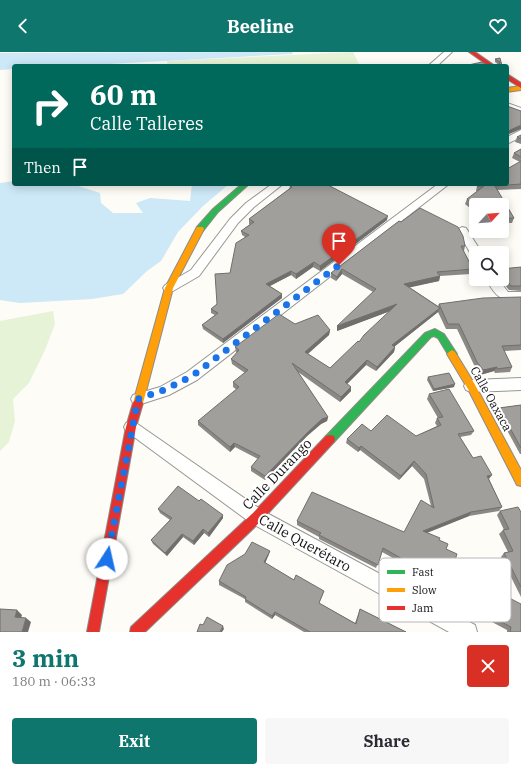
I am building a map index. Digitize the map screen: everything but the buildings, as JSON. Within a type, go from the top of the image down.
[{"type":"main road","points":[[472,52],[489,64]]},
{"type":"main road","points":[[509,78],[521,87]]},
{"type":"main road","points":[[509,90],[521,87]]},
{"type":"main road","points":[[93,632],[131,427],[169,288],[196,236],[209,216],[224,201],[243,186]]},
{"type":"main road","name":"Calle Oaxaca","points":[[435,332],[441,336],[471,386],[521,481]]},
{"type":"main road","name":"Calle Durango","points":[[136,632],[257,517],[428,335],[435,332]]},
{"type":"street","points":[[434,64],[448,52]]},
{"type":"street","points":[[509,107],[521,110]]},
{"type":"street","points":[[509,140],[521,133]]},
{"type":"street","points":[[169,288],[195,273],[234,220],[250,205],[275,186]]},
{"type":"street","points":[[138,399],[164,390],[192,376],[441,186]]},
{"type":"street","points":[[462,230],[472,246]]},
{"type":"street","points":[[496,286],[500,294],[506,296],[521,296]]},
{"type":"street","points":[[471,386],[521,384]]},
{"type":"street","name":"Calle Querétaro","points":[[131,427],[257,517],[379,583]]},
{"type":"street","name":"Calle Querétaro","points":[[450,622],[468,632]]},
{"type":"green space","points":[[353,52],[359,64],[168,64],[167,61]]},
{"type":"green space","points":[[53,311],[55,324],[45,350],[29,383],[13,399],[15,421],[9,442],[0,451],[0,321]]},
{"type":"water","points":[[292,52],[293,54],[109,64],[12,64],[12,69],[0,70],[0,53]]},
{"type":"water","points":[[12,181],[12,186],[78,186],[100,193],[101,203],[113,213],[143,213],[136,203],[150,198],[190,201],[192,186],[227,186],[203,206],[178,232],[161,261],[147,271],[123,294],[92,299],[20,303],[0,300],[0,183]]},
{"type":"traffic: fast","points":[[200,229],[227,199],[243,186]]},
{"type":"traffic: fast","points":[[330,439],[428,335],[435,332],[441,336],[452,354]]},
{"type":"traffic: slow","points":[[509,90],[521,88]]},
{"type":"traffic: slow","points":[[138,403],[169,288],[200,229]]},
{"type":"traffic: slow","points":[[452,354],[471,386],[521,481]]},
{"type":"traffic: jam","points":[[472,52],[489,64]]},
{"type":"traffic: jam","points":[[509,77],[521,86]]},
{"type":"traffic: jam","points":[[93,632],[131,427],[138,403]]},
{"type":"traffic: jam","points":[[136,632],[257,517],[330,439]]},
{"type":"route","points":[[107,559],[131,427],[138,399],[164,390],[192,376],[339,265]]}]
